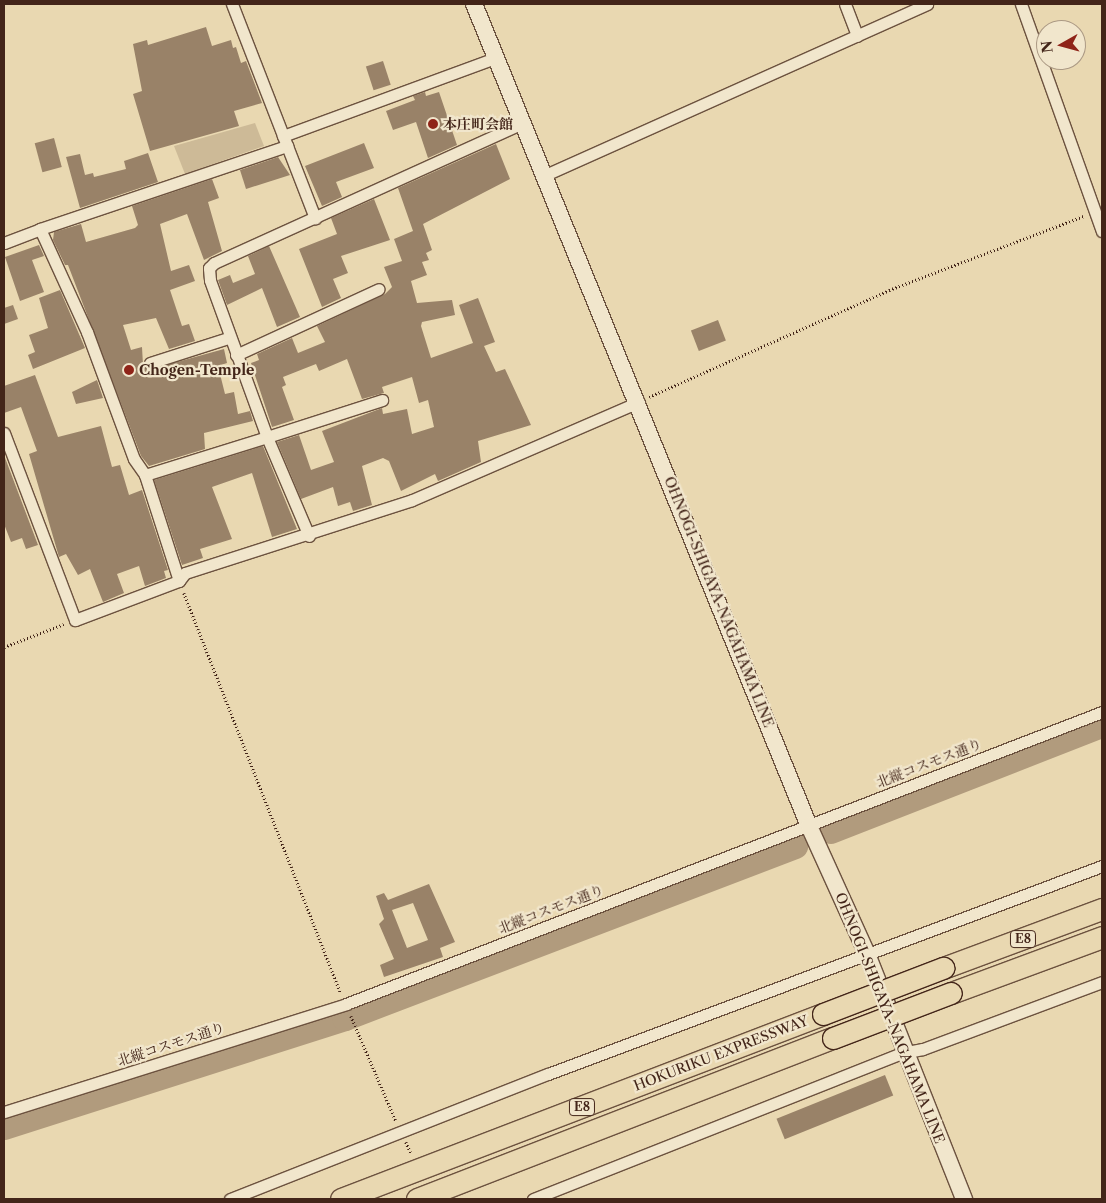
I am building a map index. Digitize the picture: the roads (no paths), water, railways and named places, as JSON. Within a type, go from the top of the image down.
[{"type":"highway","name":"HOKURIKU EXPRESSWAY","points":[[342,1199],[943,968],[1102,909]]},
{"type":"highway","name":"HOKURIKU EXPRESSWAY","points":[[417,1199],[832,1038],[1102,937]]},
{"type":"main road","name":"OHNOGI-SHIGAYA-NAGAHAMA LINE","points":[[474,4],[521,124],[639,402],[809,826],[867,954],[964,1199]]},
{"type":"street","points":[[232,4],[315,218]]},
{"type":"street","points":[[845,4],[857,36]]},
{"type":"street","points":[[543,176],[927,4]]},
{"type":"street","points":[[1021,4],[1102,231]]},
{"type":"street","points":[[4,243],[285,141],[495,58]]},
{"type":"street","points":[[309,536],[228,338],[209,268],[521,124]]},
{"type":"street","points":[[40,229],[87,332],[134,460],[145,475],[179,582]]},
{"type":"street","points":[[236,355],[379,289]]},
{"type":"street","points":[[150,363],[228,338]]},
{"type":"street","points":[[145,475],[382,400]]},
{"type":"street","points":[[4,433],[75,620],[179,582],[185,573],[309,536],[412,500],[639,402]]},
{"type":"street","name":"北縦コスモス通り","points":[[4,1112],[346,1004],[1102,712]]},
{"type":"street","points":[[230,1199],[867,954],[1102,866]]},
{"type":"street","points":[[533,1199],[906,1052],[1102,982]]},
{"type":"waterway","points":[[831,831],[1102,725]]},
{"type":"waterway","points":[[4,1127],[345,1018],[795,846]]},
{"type":"place","name":"本庄町会館","points":[[433,124]]},
{"type":"place","name":"Chogen-Temple","points":[[129,370]]}]
